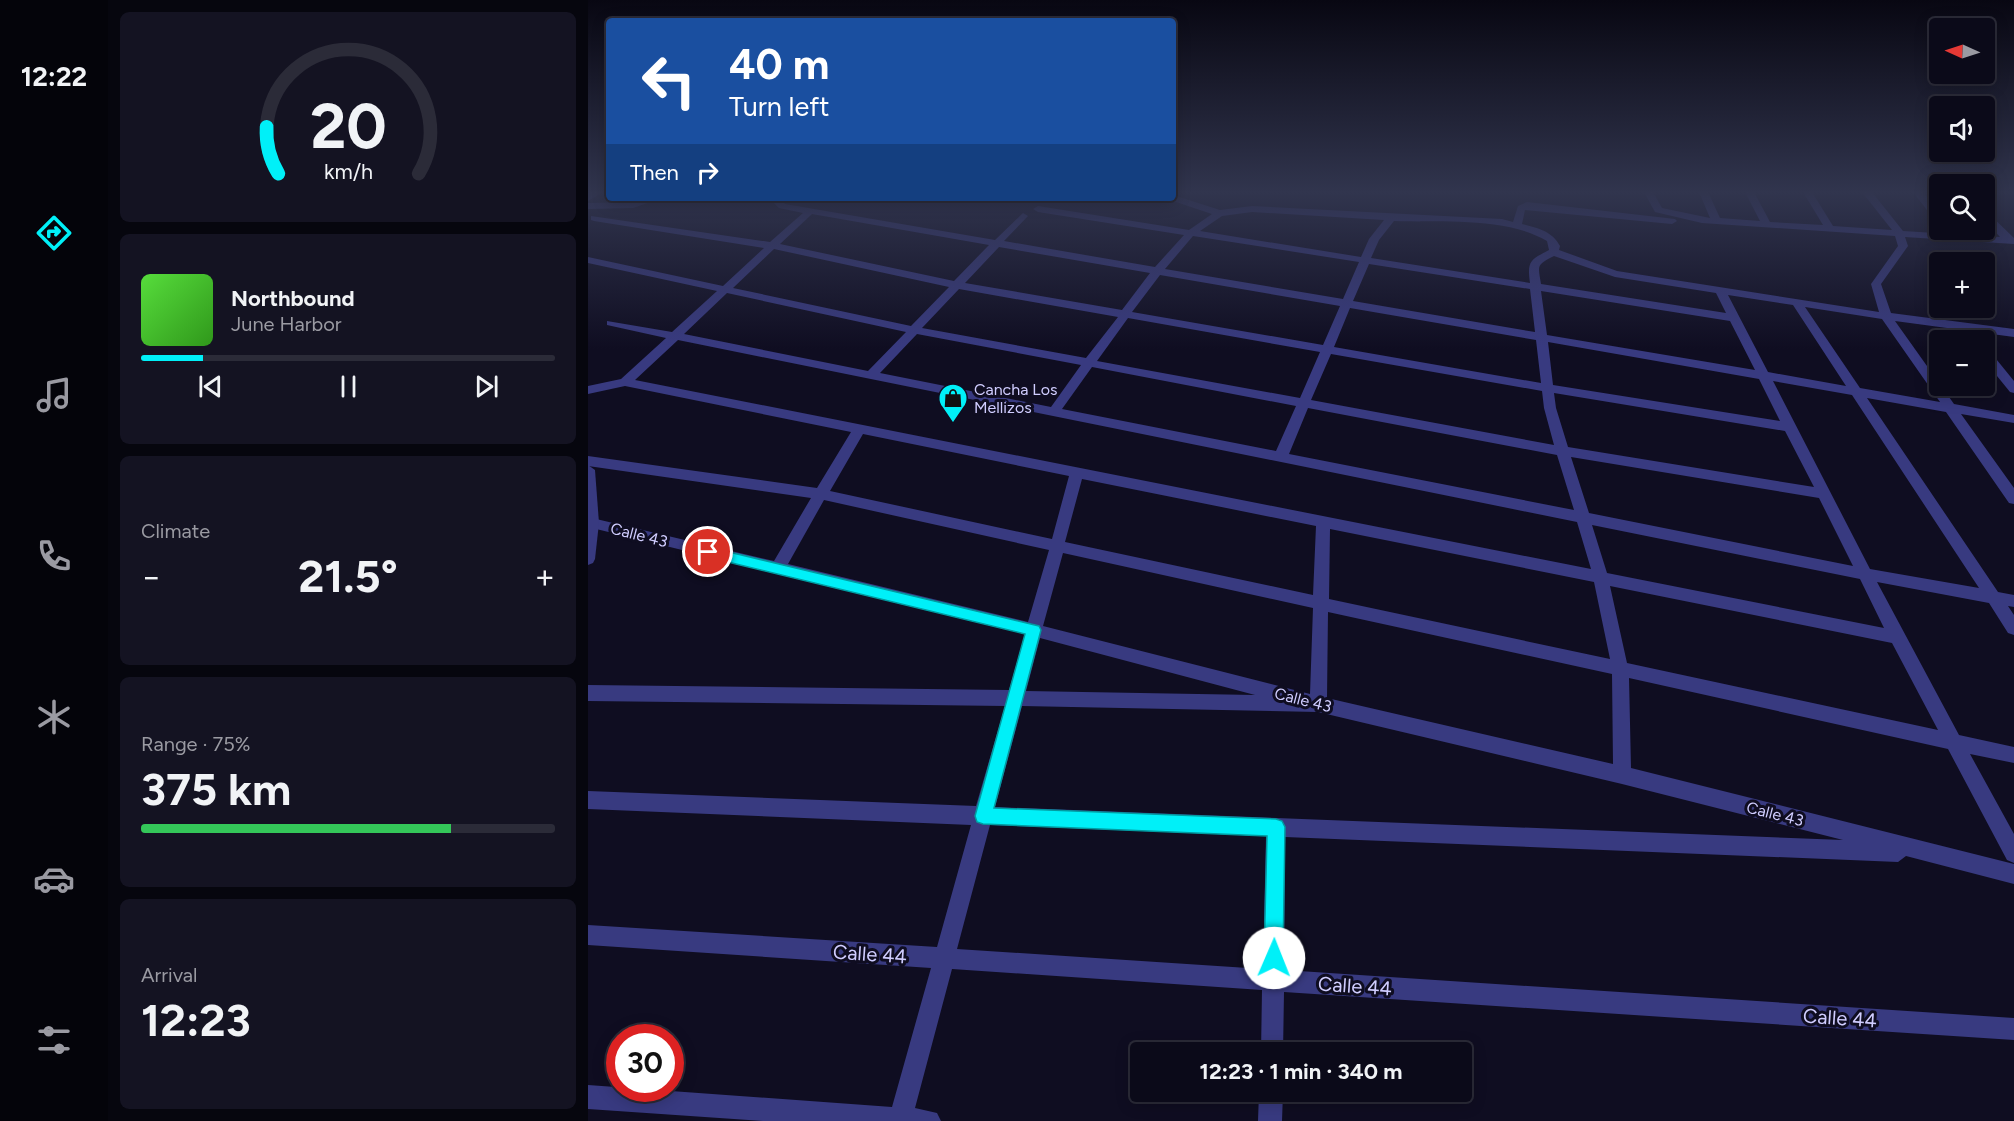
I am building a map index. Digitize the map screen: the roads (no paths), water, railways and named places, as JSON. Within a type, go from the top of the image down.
[{"type":"street","points":[[761,244],[956,285],[1548,388],[1790,427]]},
{"type":"street","points":[[872,374],[995,244]]},
{"type":"street","points":[[1004,244],[2014,419]]},
{"type":"street","points":[[1054,411],[1157,271],[1181,244]]},
{"type":"street","points":[[1263,244],[1734,318]]},
{"type":"street","points":[[1281,456],[1372,244]]},
{"type":"street","points":[[1554,244],[1554,252]]},
{"type":"street","points":[[1903,244],[1876,284],[1886,316],[2014,499]]},
{"type":"street","points":[[625,382],[773,246]]},
{"type":"street","points":[[1622,775],[1620,667],[1601,578],[1550,408],[1533,267],[1536,261],[1554,252],[1587,266],[1615,273],[1797,303],[2014,333]]},
{"type":"street","points":[[588,260],[913,330],[1563,451],[1824,494]]},
{"type":"street","points":[[1720,290],[1897,637],[2014,853]]},
{"type":"street","points":[[1797,303],[2014,628]]},
{"type":"street","points":[[611,323],[676,334],[1865,574],[2014,601]]},
{"type":"street","points":[[1995,366],[2014,389]]},
{"type":"street","points":[[588,390],[625,382],[1897,637]]},
{"type":"street","points":[[777,569],[859,429]]},
{"type":"street","points":[[588,461],[819,494],[1620,667],[2014,755]]},
{"type":"street","points":[[588,470],[592,523],[588,559]]},
{"type":"street","points":[[900,1119],[1077,473]]},
{"type":"street","points":[[588,693],[1016,698],[1318,705],[1323,522]]},
{"type":"street","name":"Calle 43","points":[[592,523],[1034,630],[1318,705],[1622,775],[2014,874]]},
{"type":"street","points":[[588,800],[1928,853]]},
{"type":"street","points":[[1272,1042],[1276,827]]},
{"type":"street","name":"Calle 44","points":[[588,935],[2014,1029]]},
{"type":"street","points":[[588,1097],[929,1121]]},
{"type":"street","points":[[1270,1121],[1271,1102]]},
{"type":"place","name":"Cancha Los Mellizos","points":[[953,424]]}]
